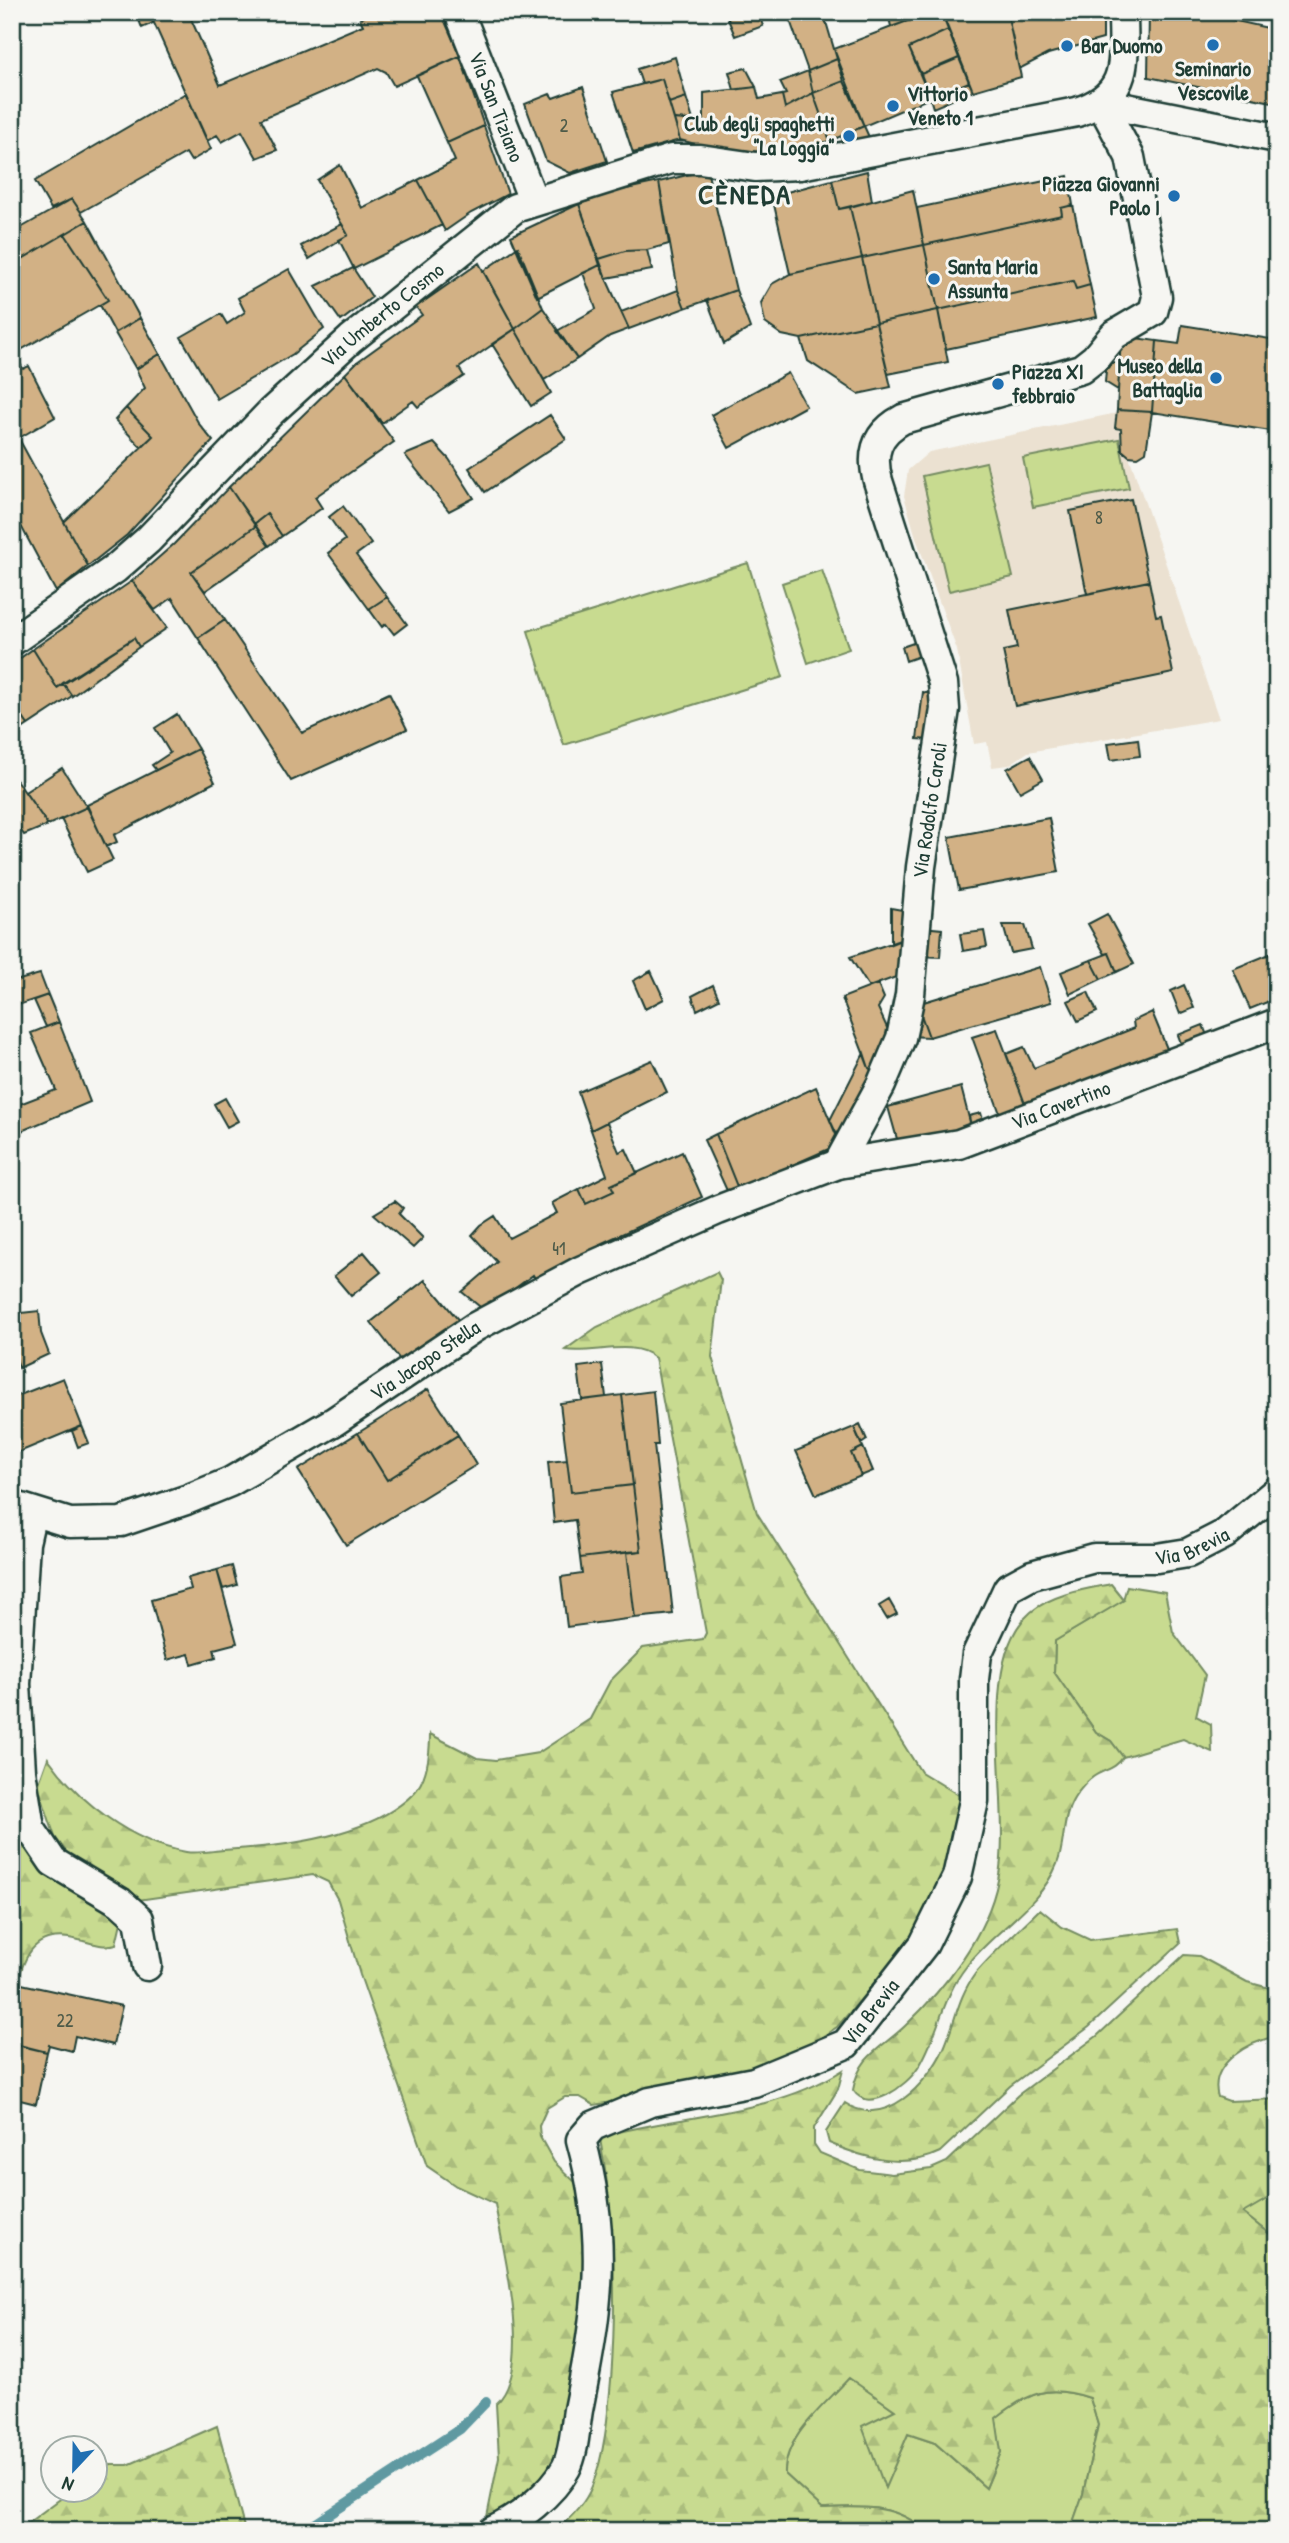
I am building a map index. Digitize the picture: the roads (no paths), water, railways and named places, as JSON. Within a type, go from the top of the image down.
[{"type":"street","name":"Via San Tiziano","points":[[459,12],[533,200]]},
{"type":"street","points":[[1101,103],[1115,90],[1124,69],[1123,12]]},
{"type":"street","name":"Via Umberto Cosmo","points":[[12,641],[90,588],[139,548],[271,412],[351,339],[496,220],[533,200],[671,159],[775,167],[831,160],[1077,112],[1101,103]]},
{"type":"street","points":[[1101,103],[1277,138]]},
{"type":"street","name":"Via Rodolfo Caroli","points":[[838,1164],[881,1085],[901,1038],[910,995],[921,867],[945,709],[943,683],[878,481],[875,453],[884,432],[903,419],[1071,374],[1095,358],[1114,335],[1148,317],[1157,297],[1130,157],[1101,103]]},
{"type":"street","name":"Via Cavertino","points":[[838,1164],[959,1144],[1277,1023]]},
{"type":"street","name":"Via Jacopo Stella","points":[[22,1509],[70,1524],[121,1522],[230,1482],[335,1421],[475,1327],[580,1271],[718,1210],[838,1164]]},
{"type":"street","name":"Via Brevia","points":[[493,2531],[541,2498],[566,2468],[599,2295],[601,2253],[593,2183],[582,2140],[593,2126],[650,2102],[754,2082],[846,2044],[924,1944],[957,1877],[974,1801],[974,1679],[977,1654],[1008,1588],[1032,1575],[1094,1558],[1157,1558],[1188,1553],[1225,1534],[1277,1491]]},
{"type":"street","points":[[22,1509],[24,1553],[16,1684],[21,1771],[30,1828],[53,1862],[120,1902],[139,1919],[147,1966]]},
{"type":"waterway","points":[[304,2531],[460,2429],[486,2402]]},
{"type":"place","name":"Seminario Vescovile","points":[[1213,45]]},
{"type":"place","name":"Bar Duomo","points":[[1067,46]]},
{"type":"place","name":"Vittorio Veneto 1","points":[[893,106]]},
{"type":"place","name":"Club degli spaghetti \"La Loggia\"","points":[[849,136]]},
{"type":"place","name":"Piazza Giovanni Paolo I","points":[[1174,196]]},
{"type":"place","name":"Santa Maria Assunta","points":[[934,279]]},
{"type":"place","name":"Museo della Battaglia","points":[[1216,378]]},
{"type":"place","name":"Piazza XI febbraio","points":[[998,384]]},
{"type":"district","name":"CÈNEDA","points":[[745,194]]}]
